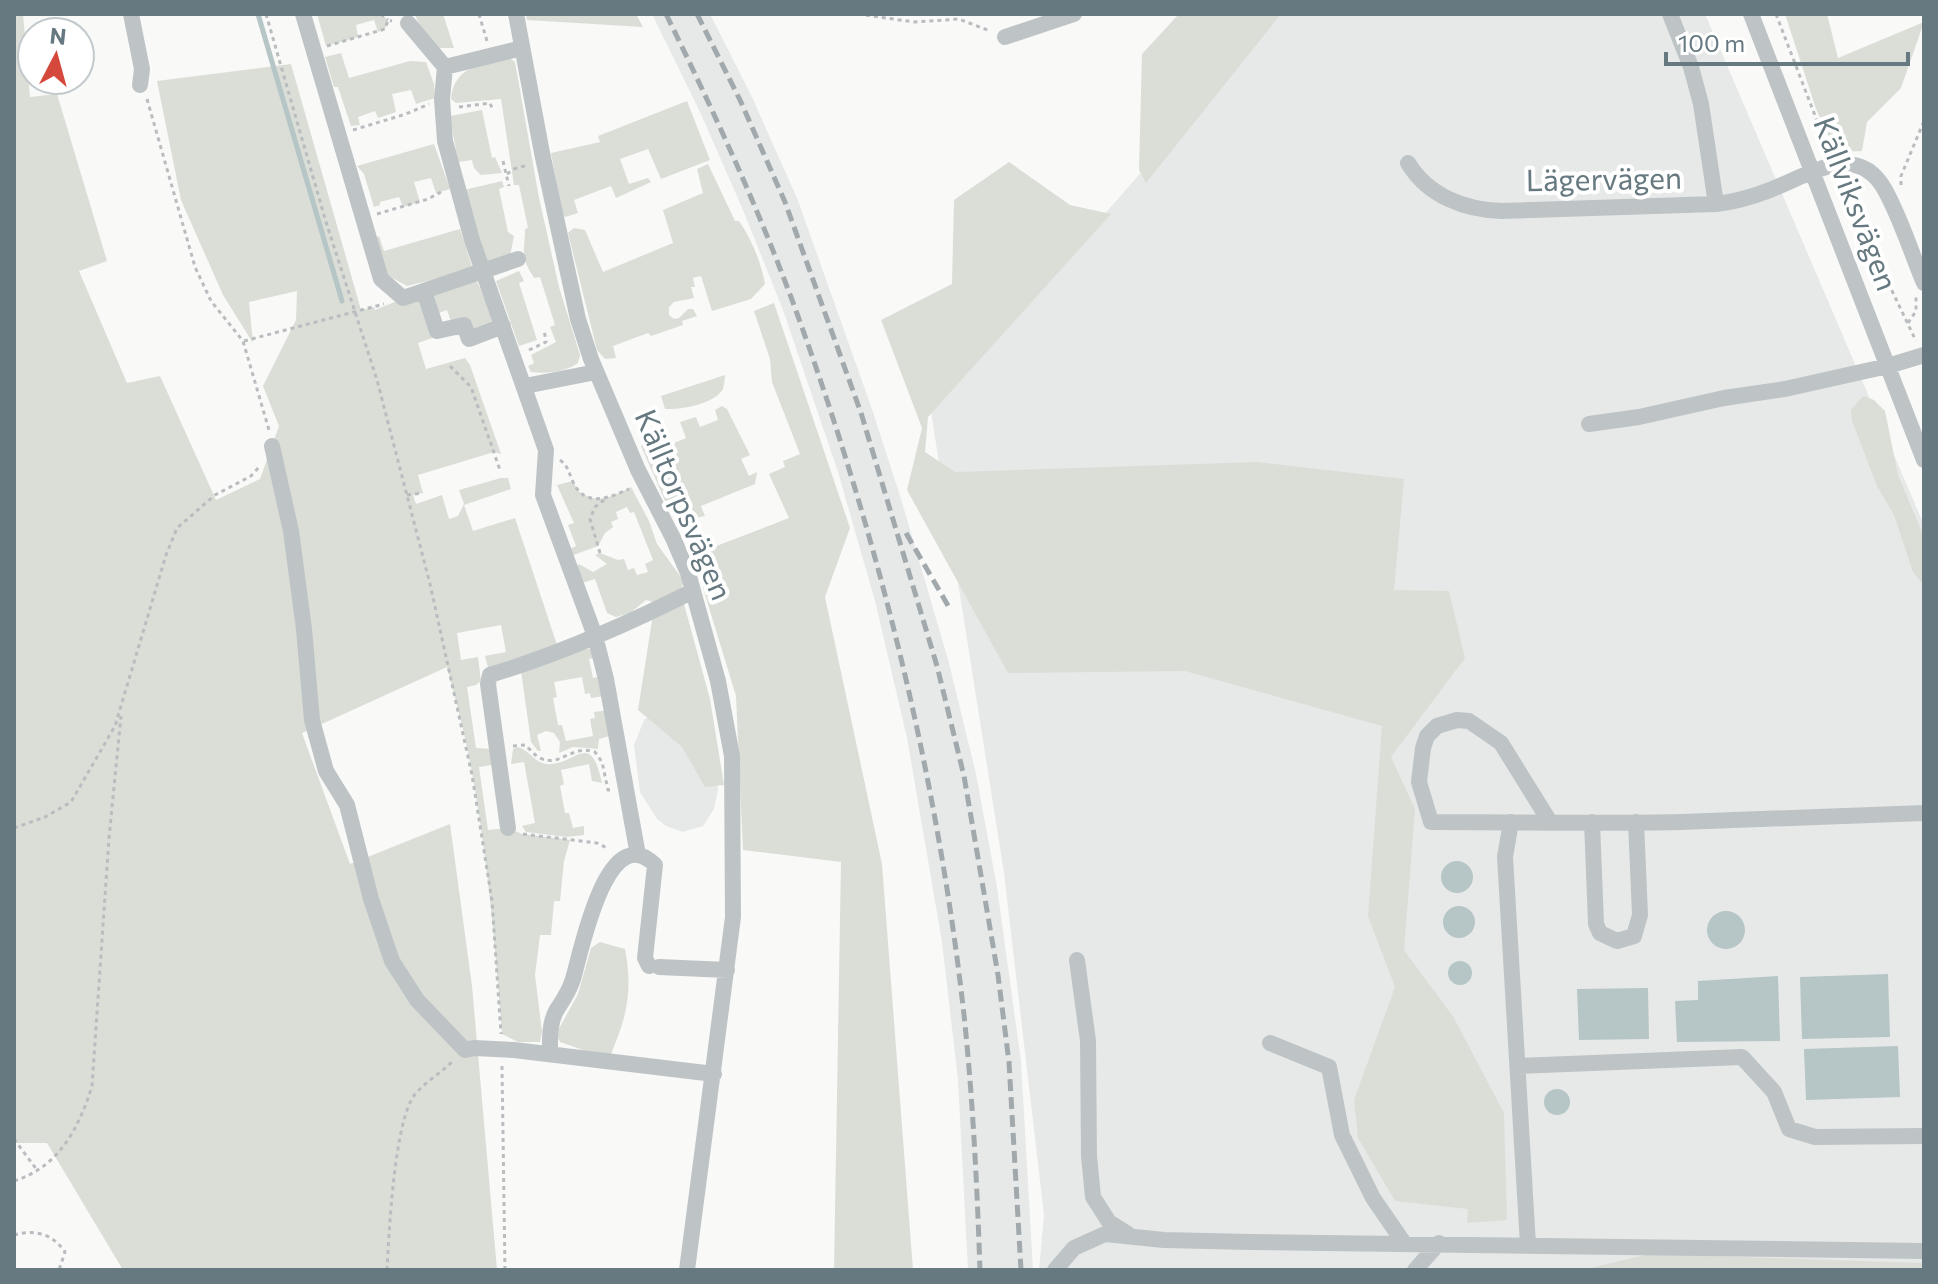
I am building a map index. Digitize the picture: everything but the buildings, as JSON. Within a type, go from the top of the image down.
[{"type":"street","points":[[131,14],[142,69],[140,85]]},
{"type":"street","points":[[303,14],[378,273],[403,298],[518,259]]},
{"type":"street","name":"Källtorpsvägen","points":[[516,14],[570,288],[596,372],[643,482],[673,538],[693,591],[718,681],[732,756],[735,878],[727,970],[687,1270]]},
{"type":"street","points":[[1005,37],[1074,14]]},
{"type":"street","points":[[1670,14],[1691,67],[1701,104],[1716,204]]},
{"type":"street","name":"Källviksvägen","points":[[1751,14],[1924,460]]},
{"type":"street","points":[[408,23],[445,67],[442,104],[445,141],[483,271],[546,450],[543,495],[595,636],[627,787],[631,856]]},
{"type":"street","points":[[445,67],[522,48]]},
{"type":"street","name":"Lägervägen","points":[[1408,163],[1417,177],[1452,201],[1481,210],[1742,201],[1833,164]]},
{"type":"street","points":[[1833,164],[1869,169],[1885,189],[1924,283]]},
{"type":"street","points":[[424,291],[437,331],[464,325],[469,339],[503,326]]},
{"type":"street","points":[[1589,424],[1785,389],[1923,355]]},
{"type":"street","points":[[525,386],[596,372]]},
{"type":"street","points":[[272,446],[291,531],[312,720],[326,771],[347,805],[371,899],[392,961],[417,1000],[465,1050],[502,1049],[714,1074]]},
{"type":"street","points":[[508,828],[488,684],[490,675],[540,659],[644,616],[693,591]]},
{"type":"street","points":[[1550,822],[1501,743],[1469,721],[1457,720],[1437,726],[1427,736],[1419,782],[1431,822],[1550,822],[1592,822],[1636,822],[1924,813]]},
{"type":"street","points":[[1511,822],[1505,857],[1528,1245]]},
{"type":"street","points":[[1592,822],[1596,924],[1600,933],[1617,941],[1634,936],[1640,915],[1636,822]]},
{"type":"street","points":[[550,1054],[552,1022],[569,993],[601,888],[612,868],[631,856],[649,859],[655,865],[645,958],[654,966],[727,970]]},
{"type":"street","points":[[1077,960],[1088,1041],[1089,1156],[1093,1197],[1109,1222],[1129,1235]]},
{"type":"street","points":[[1270,1043],[1329,1067],[1342,1135],[1373,1198],[1404,1243]]},
{"type":"street","points":[[1518,1066],[1742,1057],[1774,1092],[1789,1129],[1815,1137],[1924,1136]]},
{"type":"street","points":[[1055,1270],[1074,1248],[1105,1234],[1178,1240],[1924,1251]]},
{"type":"street","points":[[1415,1270],[1439,1243]]},
{"type":"path","points":[[266,14],[377,380],[430,584],[472,775],[492,901],[502,1049],[505,1270]]},
{"type":"path","points":[[381,14],[388,20],[408,23]]},
{"type":"path","points":[[479,14],[491,56]]},
{"type":"path","points":[[858,14],[914,22],[964,21],[1005,37]]},
{"type":"path","points":[[963,14],[964,21]]},
{"type":"path","points":[[1776,14],[1848,201],[1923,355]]},
{"type":"path","points":[[313,50],[385,29],[388,20]]},
{"type":"path","points":[[14,828],[45,817],[71,802],[103,748],[122,708],[166,555],[177,528],[215,495],[251,476],[272,446],[243,341],[211,301],[195,267],[152,111],[140,85]]},
{"type":"path","points":[[338,135],[442,104],[490,103],[492,108]]},
{"type":"path","points":[[1901,193],[1901,176],[1924,121]]},
{"type":"path","points":[[503,161],[509,186]]},
{"type":"path","points":[[507,174],[514,169],[544,162]]},
{"type":"path","points":[[362,219],[456,187]]},
{"type":"path","points":[[243,341],[403,298]]},
{"type":"path","points":[[515,357],[546,342],[544,329]]},
{"type":"path","points":[[450,366],[471,387],[500,470]]},
{"type":"path","points":[[546,457],[566,464],[578,491],[590,498],[605,499]]},
{"type":"path","points":[[600,553],[590,519],[595,507],[605,499],[643,482]]},
{"type":"path","points":[[407,495],[423,493]]},
{"type":"path","points":[[14,1181],[37,1170],[69,1142],[83,1115],[92,1086],[122,708]]},
{"type":"path","points":[[497,750],[525,745],[535,755],[550,761],[574,751],[590,750],[600,758],[608,790],[627,787]]},
{"type":"path","points":[[508,828],[522,834],[597,843],[631,856]]},
{"type":"path","points":[[387,1270],[391,1205],[403,1127],[410,1105],[414,1095],[465,1050]]},
{"type":"path","points":[[14,1139],[37,1170]]},
{"type":"path","points":[[14,1235],[38,1232],[55,1241],[65,1252],[59,1270]]},
{"type":"shaded area","points":[[14,14],[23,14],[16,16],[16,96],[58,96],[107,261],[79,271],[127,383],[160,376],[216,500],[260,479],[279,426],[263,386],[296,320],[297,291],[249,302],[253,343],[223,295],[181,200],[157,81],[291,64],[361,310],[374,307],[375,310],[412,295],[424,303],[435,337],[418,343],[426,369],[465,358],[501,454],[494,452],[418,475],[423,493],[413,495],[416,504],[442,495],[449,519],[458,516],[464,504],[459,490],[508,478],[511,489],[464,505],[473,531],[515,518],[559,651],[490,675],[485,656],[506,652],[501,625],[457,633],[461,660],[478,657],[481,681],[467,687],[476,748],[492,749],[492,765],[479,767],[488,830],[508,828],[522,834],[570,840],[564,861],[560,901],[554,901],[551,935],[540,935],[535,975],[542,1032],[540,1042],[518,1042],[502,1034],[481,829],[468,750],[447,667],[302,733],[350,864],[450,824],[472,986],[497,1270],[123,1270],[47,1143],[14,1143]]},
{"type":"shaded area","points":[[317,14],[381,14],[388,20],[385,29],[378,32],[374,20],[356,25],[358,37],[326,46]]},
{"type":"shaded area","points":[[415,14],[443,14],[454,48],[437,48],[421,31]]},
{"type":"shaded area","points":[[526,14],[636,14],[643,27],[527,20]]},
{"type":"shaded area","points":[[652,14],[710,14],[751,95],[797,198],[902,502],[949,663],[976,774],[997,887],[1021,1061],[1033,1270],[968,1270],[958,1080],[942,942],[907,738],[875,601],[838,472],[783,310],[700,112]]},
{"type":"shaded area","points":[[1179,14],[1281,14],[1146,183],[1139,170],[1142,54]]},
{"type":"shaded area","points":[[1280,14],[1705,14],[1924,525],[1924,1270],[1039,1270],[1044,1215],[1004,873],[931,412]]},
{"type":"shaded area","points":[[1785,14],[1827,14],[1838,58],[1924,22],[1901,88],[1867,122],[1862,151],[1836,152],[1816,109]]},
{"type":"shaded area","points":[[341,53],[349,78],[410,61],[426,62],[434,84],[435,98],[416,104],[411,90],[392,94],[396,112],[378,118],[375,111],[358,117],[360,125],[351,126],[325,57]]},
{"type":"shaded area","points":[[508,57],[515,62],[539,198],[559,287],[580,355],[578,363],[556,372],[531,372],[528,366],[534,363],[531,355],[556,342],[550,327],[555,325],[540,277],[534,278],[525,258],[525,229],[528,228],[519,185],[514,185],[501,99],[456,103],[451,99],[453,88],[463,73]]},
{"type":"shaded area","points":[[687,101],[710,160],[661,179],[648,149],[620,159],[629,184],[648,178],[651,182],[616,198],[611,186],[574,200],[578,213],[565,217],[551,153],[600,142],[598,136]]},
{"type":"shaded area","points":[[482,110],[492,158],[495,157],[502,173],[481,175],[474,168],[472,160],[458,162],[450,116]]},
{"type":"shaded area","points":[[434,144],[450,189],[436,193],[431,178],[414,182],[420,202],[403,207],[399,197],[380,202],[374,207],[364,174],[357,166]]},
{"type":"shaded area","points":[[1009,162],[1070,205],[1111,214],[928,417],[925,452],[955,472],[1257,462],[1404,479],[1394,590],[1449,591],[1465,658],[1391,757],[1415,809],[1404,950],[1454,1018],[1504,1113],[1507,1220],[1467,1223],[1468,1209],[1395,1201],[1358,1138],[1354,1100],[1395,987],[1368,916],[1382,726],[1185,671],[1008,673],[907,490],[922,428],[881,320],[952,284],[954,200]]},
{"type":"shaded area","points":[[708,164],[735,221],[739,221],[752,243],[765,284],[751,299],[712,311],[701,276],[693,278],[695,287],[691,287],[694,298],[674,302],[669,307],[669,315],[679,318],[688,309],[693,309],[697,316],[682,321],[683,325],[613,346],[616,358],[605,359],[597,350],[568,233],[574,228],[585,230],[603,272],[673,243],[663,210],[703,193],[697,169]]},
{"type":"shaded area","points":[[502,181],[504,187],[499,189],[508,232],[514,236],[510,256],[488,263],[464,190]]},
{"type":"shaded area","points":[[460,229],[473,270],[407,286],[387,275],[376,238],[379,236],[384,251]]},
{"type":"shaded area","points":[[519,271],[524,281],[519,283],[537,340],[519,346],[496,281]]},
{"type":"shaded area","points":[[475,277],[496,323],[469,333],[452,324],[447,310],[439,313],[433,292]]},
{"type":"shaded area","points":[[774,303],[850,528],[825,597],[882,864],[913,1270],[834,1270],[841,862],[743,850],[736,696],[693,555],[789,518],[769,474],[785,467],[783,461],[800,454],[772,382],[770,359],[754,311]]},
{"type":"shaded area","points":[[725,375],[723,389],[713,399],[688,407],[665,409],[661,396]]},
{"type":"shaded area","points":[[1863,396],[1874,400],[1885,411],[1898,475],[1924,537],[1924,581],[1921,582],[1913,572],[1894,515],[1877,486],[1852,421],[1851,410]]},
{"type":"shaded area","points":[[722,406],[727,409],[750,455],[741,459],[749,476],[757,472],[755,484],[701,506],[705,516],[695,518],[689,513],[674,514],[669,510],[641,446],[648,442],[653,452],[686,438],[680,422],[696,417],[700,427],[718,420],[715,410]]},
{"type":"shaded area","points":[[573,481],[578,491],[598,499],[631,487],[657,544],[683,580],[682,587],[660,604],[646,600],[630,613],[616,617],[607,613],[595,579],[579,584],[576,567],[579,564],[593,572],[607,564],[595,555],[600,553],[618,560],[624,559],[628,570],[634,568],[637,575],[648,572],[645,564],[653,560],[634,512],[630,513],[627,507],[616,512],[618,519],[611,522],[613,527],[605,533],[598,546],[571,556],[568,550],[576,546],[568,525],[574,523],[557,485]]},
{"type":"shaded area","points":[[684,604],[710,699],[724,785],[705,787],[682,747],[638,710],[653,614]]},
{"type":"shaded area","points":[[582,647],[590,649],[598,657],[589,659],[593,678],[602,676],[604,696],[591,698],[590,693],[585,694],[582,677],[554,682],[557,697],[553,698],[558,725],[562,725],[566,741],[593,736],[590,719],[595,718],[594,712],[609,710],[613,735],[599,739],[598,749],[573,747],[559,753],[560,742],[554,733],[546,731],[537,735],[541,751],[538,751],[531,742],[521,671]]},
{"type":"shaded area","points":[[654,712],[708,719],[718,790],[714,809],[703,826],[683,832],[666,826],[657,819],[640,792],[634,745],[644,720]]},
{"type":"shaded area","points":[[518,747],[546,764],[580,754],[587,753],[592,757],[602,783],[592,781],[589,764],[561,770],[564,784],[560,786],[565,813],[569,813],[573,828],[584,826],[584,835],[567,837],[526,832],[522,826],[535,823],[524,762],[511,764],[513,749]]},
{"type":"shaded area","points":[[1457,861],[1468,866],[1473,877],[1468,888],[1457,893],[1446,888],[1441,877],[1446,866]]},
{"type":"shaded area","points":[[1459,906],[1470,911],[1475,922],[1470,933],[1459,938],[1448,933],[1443,922],[1448,911]]},
{"type":"shaded area","points":[[1726,911],[1739,917],[1745,930],[1739,943],[1726,949],[1713,943],[1707,930],[1713,917]]},
{"type":"shaded area","points":[[600,942],[625,949],[627,964],[627,1003],[611,1054],[586,1051],[560,1042],[556,1034],[578,994],[591,948]]},
{"type":"shaded area","points":[[1460,961],[1468,965],[1472,973],[1468,981],[1460,985],[1452,981],[1448,973],[1452,965]]},
{"type":"shaded area","points":[[1888,974],[1890,1037],[1802,1039],[1800,977]]},
{"type":"shaded area","points":[[1778,976],[1780,1041],[1677,1042],[1675,1001],[1698,1000],[1698,981]]},
{"type":"shaded area","points":[[1648,988],[1649,1039],[1579,1040],[1577,989]]},
{"type":"shaded area","points":[[1898,1046],[1900,1097],[1806,1100],[1804,1049]]},
{"type":"shaded area","points":[[1557,1089],[1566,1093],[1570,1102],[1566,1111],[1557,1115],[1548,1111],[1544,1102],[1548,1093]]},
{"type":"shaded area","points":[[1649,1254],[1924,1263],[1924,1270],[1582,1270]]},
{"type":"waterway","points":[[258,14],[342,301]]},
{"type":"railway","points":[[666,14],[734,159],[795,308],[853,481],[878,568],[921,745],[952,924],[970,1079],[980,1270]]},
{"type":"railway","points":[[697,14],[740,100],[785,202],[861,413],[937,666],[964,776],[998,975],[1009,1062],[1021,1270]]},
{"type":"railway","points":[[906,533],[950,609]]}]
